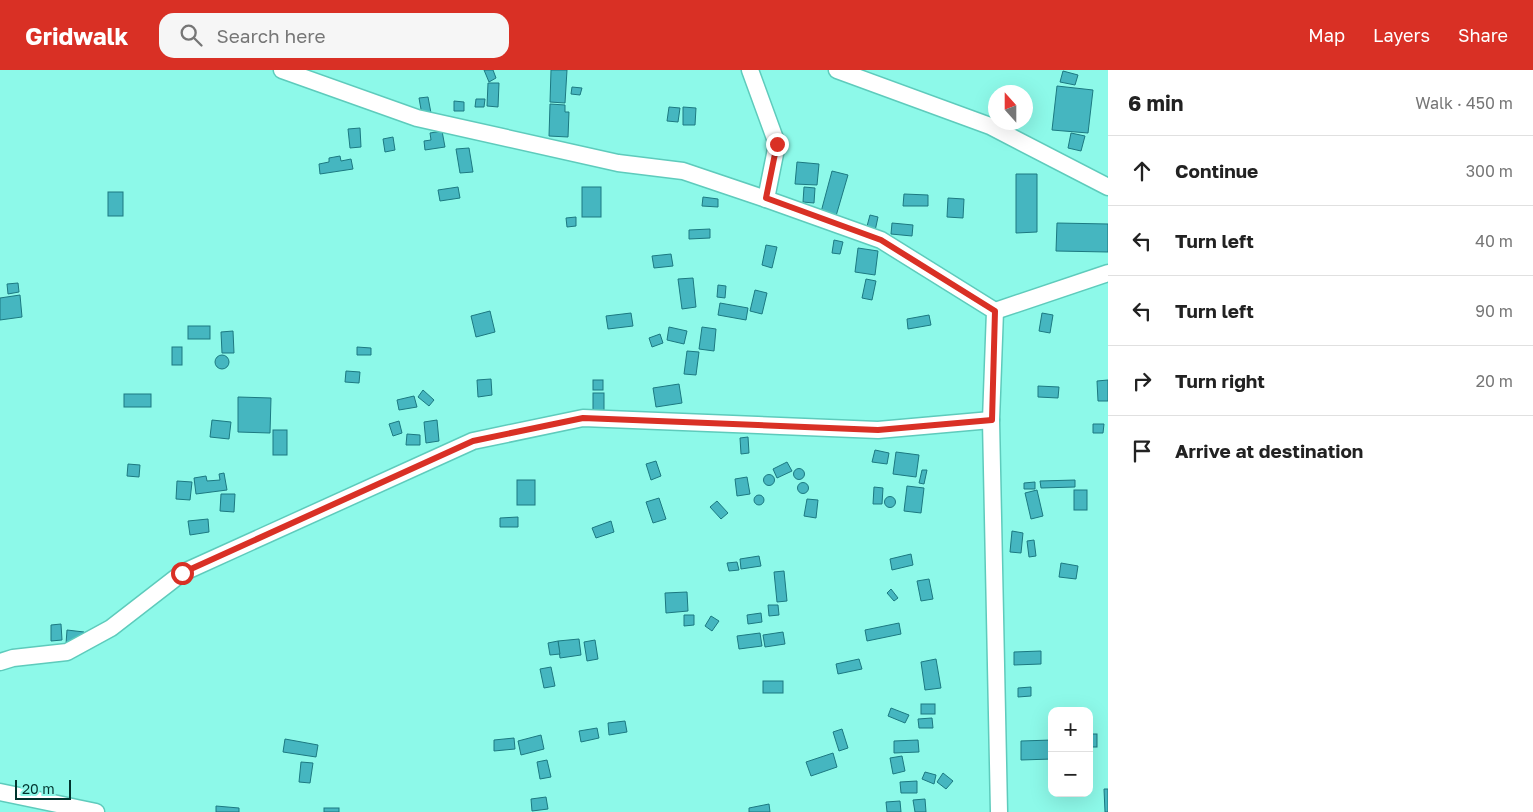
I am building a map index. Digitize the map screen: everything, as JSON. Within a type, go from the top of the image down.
[{"type":"street","points":[[282,70],[417,118],[618,163],[683,171],[766,198],[881,240],[995,311]]},
{"type":"street","points":[[750,70],[777,144],[766,198]]},
{"type":"street","points":[[837,70],[990,126],[1108,187]]},
{"type":"street","points":[[995,311],[1108,273]]},
{"type":"street","points":[[995,311],[992,420],[999,812]]},
{"type":"street","points":[[0,662],[13,658],[67,652],[111,628],[182,573],[473,441],[583,418],[878,430],[992,420]]},
{"type":"street","points":[[0,792],[96,812]]},
{"type":"building","points":[[484,70],[493,70],[496,78],[489,82]]},
{"type":"building","points":[[551,70],[567,70],[565,103],[550,102]]},
{"type":"building","points":[[1063,71],[1078,75],[1075,85],[1060,82]]},
{"type":"building","points":[[488,83],[499,83],[498,107],[487,106]]},
{"type":"building","points":[[1057,86],[1093,90],[1088,133],[1052,130]]},
{"type":"building","points":[[572,87],[582,88],[580,95],[571,94]]},
{"type":"building","points":[[428,97],[431,113],[422,115],[419,98]]},
{"type":"building","points":[[476,99],[485,99],[484,107],[475,107]]},
{"type":"building","points":[[454,101],[464,102],[464,111],[454,111]]},
{"type":"building","points":[[550,104],[565,105],[565,112],[569,112],[568,137],[549,136]]},
{"type":"building","points":[[669,107],[680,108],[678,122],[667,121]]},
{"type":"building","points":[[683,107],[696,108],[695,125],[683,125]]},
{"type":"building","points":[[360,128],[361,147],[350,148],[348,129]]},
{"type":"building","points":[[442,131],[445,147],[425,150],[424,141],[431,140],[430,133]]},
{"type":"building","points":[[1071,133],[1085,136],[1081,151],[1068,148]]},
{"type":"building","points":[[393,137],[395,150],[385,152],[383,139]]},
{"type":"building","points":[[469,148],[473,172],[460,173],[456,149]]},
{"type":"building","points":[[340,156],[341,161],[351,159],[353,169],[320,174],[319,164],[329,162],[329,158]]},
{"type":"building","points":[[797,162],[819,164],[817,185],[795,184]]},
{"type":"building","points":[[832,171],[848,175],[836,216],[821,212]]},
{"type":"building","points":[[1016,174],[1037,174],[1037,232],[1016,233]]},
{"type":"building","points":[[458,187],[460,198],[440,201],[438,190]]},
{"type":"building","points":[[582,187],[601,187],[601,217],[582,217]]},
{"type":"building","points":[[804,187],[815,188],[814,203],[803,202]]},
{"type":"building","points":[[108,192],[123,192],[123,216],[108,216]]},
{"type":"building","points":[[904,194],[928,195],[928,206],[903,206]]},
{"type":"building","points":[[703,197],[718,199],[718,207],[702,206]]},
{"type":"building","points":[[948,198],[964,199],[963,218],[947,217]]},
{"type":"building","points":[[870,215],[878,217],[875,231],[866,230]]},
{"type":"building","points":[[576,217],[576,226],[567,227],[566,218]]},
{"type":"building","points":[[892,223],[913,225],[912,236],[891,234]]},
{"type":"building","points":[[1057,223],[1108,224],[1108,252],[1056,251]]},
{"type":"building","points":[[710,229],[710,238],[689,239],[689,230]]},
{"type":"building","points":[[834,240],[843,242],[840,254],[832,253]]},
{"type":"building","points":[[766,245],[777,247],[772,268],[762,265]]},
{"type":"building","points":[[858,248],[878,251],[875,275],[855,272]]},
{"type":"building","points":[[671,254],[673,266],[654,268],[652,256]]},
{"type":"building","points":[[693,278],[696,307],[682,309],[678,279]]},
{"type":"building","points":[[866,279],[876,281],[872,300],[862,298]]},
{"type":"building","points":[[18,283],[19,292],[8,294],[7,284]]},
{"type":"building","points":[[718,285],[726,286],[725,298],[717,297]]},
{"type":"building","points":[[755,290],[767,293],[762,314],[750,311]]},
{"type":"building","points":[[20,295],[22,317],[0,320],[0,298]]},
{"type":"building","points":[[720,303],[748,308],[746,320],[718,315]]},
{"type":"building","points":[[490,311],[495,332],[476,337],[471,316]]},
{"type":"building","points":[[631,313],[633,326],[608,329],[606,316]]},
{"type":"building","points":[[1042,313],[1053,315],[1050,333],[1039,331]]},
{"type":"building","points":[[929,315],[931,325],[908,329],[907,319]]},
{"type":"building","points":[[188,326],[210,326],[210,339],[188,339]]},
{"type":"building","points":[[669,327],[687,331],[684,344],[667,340]]},
{"type":"building","points":[[702,327],[716,329],[714,351],[699,349]]},
{"type":"building","points":[[233,331],[234,353],[222,353],[221,332]]},
{"type":"building","points":[[660,334],[663,343],[652,347],[649,338]]},
{"type":"building","points":[[172,347],[182,347],[182,365],[172,365]]},
{"type":"building","points":[[357,347],[371,348],[371,355],[357,355]]},
{"type":"building","points":[[687,351],[699,352],[696,375],[684,374]]},
{"type":"building","points":[[219,355],[225,355],[229,362],[225,369],[219,369],[215,365],[215,359]]},
{"type":"building","points":[[346,371],[360,372],[359,383],[345,382]]},
{"type":"building","points":[[491,379],[492,395],[478,397],[477,380]]},
{"type":"building","points":[[593,380],[603,380],[603,390],[593,390]]},
{"type":"building","points":[[1108,380],[1108,401],[1098,401],[1097,381]]},
{"type":"building","points":[[679,384],[682,403],[656,407],[653,388]]},
{"type":"building","points":[[1038,386],[1059,387],[1058,398],[1038,397]]},
{"type":"building","points":[[423,390],[434,400],[429,406],[418,397]]},
{"type":"building","points":[[593,393],[604,393],[604,412],[593,412]]},
{"type":"building","points":[[124,394],[151,394],[151,407],[124,407]]},
{"type":"building","points":[[414,396],[417,407],[399,410],[397,400]]},
{"type":"building","points":[[238,397],[271,398],[270,433],[238,432]]},
{"type":"building","points":[[212,420],[231,422],[229,439],[210,437]]},
{"type":"building","points":[[437,420],[439,441],[426,443],[424,422]]},
{"type":"building","points":[[399,421],[402,433],[393,436],[389,424]]},
{"type":"building","points":[[1093,424],[1104,424],[1103,433],[1093,433]]},
{"type":"building","points":[[273,430],[287,430],[287,455],[273,455]]},
{"type":"building","points":[[407,434],[420,435],[420,445],[406,445]]},
{"type":"building","points":[[748,437],[749,453],[741,454],[740,438]]},
{"type":"building","points":[[875,450],[889,453],[887,464],[872,462]]},
{"type":"building","points":[[896,452],[919,455],[916,477],[893,474]]},
{"type":"building","points":[[656,461],[661,476],[651,480],[646,464]]},
{"type":"building","points":[[787,462],[792,471],[777,478],[773,469]]},
{"type":"building","points":[[128,464],[140,465],[139,477],[127,476]]},
{"type":"building","points":[[797,469],[801,469],[804,474],[803,478],[797,479],[794,476],[794,472]]},
{"type":"building","points":[[922,470],[927,470],[924,484],[919,483]]},
{"type":"building","points":[[224,473],[227,490],[196,494],[194,478],[206,476],[207,481],[220,480],[219,474]]},
{"type":"building","points":[[767,475],[771,475],[774,480],[773,484],[767,485],[764,482],[764,478]]},
{"type":"building","points":[[747,477],[750,494],[737,496],[735,479]]},
{"type":"building","points":[[517,480],[535,480],[535,505],[517,505]]},
{"type":"building","points":[[1075,480],[1075,487],[1041,488],[1040,481]]},
{"type":"building","points":[[177,481],[192,482],[190,500],[176,499]]},
{"type":"building","points":[[1035,482],[1035,489],[1024,489],[1024,483]]},
{"type":"building","points":[[801,483],[805,483],[808,488],[807,492],[801,493],[798,490],[798,486]]},
{"type":"building","points":[[907,486],[924,488],[921,513],[904,511]]},
{"type":"building","points":[[874,487],[883,488],[882,504],[873,504]]},
{"type":"building","points":[[1037,490],[1043,516],[1031,519],[1025,493]]},
{"type":"building","points":[[1074,490],[1087,490],[1087,510],[1074,510]]},
{"type":"building","points":[[221,494],[235,494],[234,512],[220,511]]},
{"type":"building","points":[[757,495],[761,495],[764,500],[763,504],[757,505],[754,502],[754,498]]},
{"type":"building","points":[[888,497],[892,497],[895,502],[894,506],[888,507],[885,504],[885,500]]},
{"type":"building","points":[[659,498],[666,519],[653,523],[646,502]]},
{"type":"building","points":[[807,499],[818,500],[816,518],[804,516]]},
{"type":"building","points":[[717,501],[728,513],[721,519],[710,507]]},
{"type":"building","points":[[518,517],[518,527],[500,527],[500,518]]},
{"type":"building","points":[[208,519],[209,532],[190,535],[188,521]]},
{"type":"building","points":[[611,521],[614,532],[596,538],[592,528]]},
{"type":"building","points":[[1012,531],[1023,533],[1021,553],[1010,552]]},
{"type":"building","points":[[1034,540],[1036,556],[1029,557],[1027,541]]},
{"type":"building","points":[[911,554],[913,565],[892,570],[890,559]]},
{"type":"building","points":[[759,556],[761,566],[741,569],[740,559]]},
{"type":"building","points":[[737,562],[739,570],[729,571],[727,563]]},
{"type":"building","points":[[1061,563],[1078,566],[1076,579],[1059,577]]},
{"type":"building","points":[[784,571],[787,601],[777,602],[774,572]]},
{"type":"building","points":[[929,579],[933,599],[921,601],[917,581]]},
{"type":"building","points":[[891,589],[898,598],[894,601],[887,593]]},
{"type":"building","points":[[687,592],[688,611],[666,613],[665,593]]},
{"type":"building","points":[[768,605],[778,605],[779,615],[769,616]]},
{"type":"building","points":[[761,613],[762,622],[748,624],[747,615]]},
{"type":"building","points":[[684,615],[694,615],[694,625],[684,626]]},
{"type":"building","points":[[711,616],[719,621],[712,631],[705,626]]},
{"type":"building","points":[[899,623],[901,634],[867,641],[865,630]]},
{"type":"building","points":[[61,624],[62,640],[51,641],[51,625]]},
{"type":"building","points":[[67,630],[84,632],[83,645],[66,644]]},
{"type":"building","points":[[783,632],[785,644],[765,647],[763,635]]},
{"type":"building","points":[[760,633],[762,646],[739,649],[737,636]]},
{"type":"building","points":[[579,639],[581,655],[560,658],[558,641]]},
{"type":"building","points":[[595,640],[598,659],[587,661],[584,642]]},
{"type":"building","points":[[558,641],[560,654],[550,655],[548,643]]},
{"type":"building","points":[[1041,651],[1041,664],[1014,665],[1014,652]]},
{"type":"building","points":[[859,659],[862,669],[838,674],[836,664]]},
{"type":"building","points":[[936,659],[941,688],[925,690],[921,662]]},
{"type":"building","points":[[551,667],[555,686],[544,688],[540,669]]},
{"type":"building","points":[[763,681],[783,681],[783,693],[763,693]]},
{"type":"building","points":[[1031,687],[1031,696],[1018,697],[1018,688]]},
{"type":"building","points":[[921,704],[935,704],[935,714],[921,714]]},
{"type":"building","points":[[891,708],[909,715],[905,723],[888,716]]},
{"type":"building","points":[[932,718],[933,728],[919,728],[918,719]]},
{"type":"building","points":[[625,721],[627,732],[609,735],[608,723]]},
{"type":"building","points":[[597,728],[599,738],[581,742],[579,731]]},
{"type":"building","points":[[842,729],[848,748],[839,751],[833,732]]},
{"type":"building","points":[[1093,734],[1097,734],[1097,747],[1093,747]]},
{"type":"building","points":[[541,735],[544,749],[521,755],[518,741]]},
{"type":"building","points":[[514,738],[515,749],[494,751],[494,740]]},
{"type":"building","points":[[285,739],[318,745],[316,757],[283,752]]},
{"type":"building","points":[[918,740],[919,752],[894,753],[894,741]]},
{"type":"building","points":[[1048,740],[1048,759],[1021,760],[1021,741]]},
{"type":"building","points":[[833,753],[837,767],[811,776],[806,762]]},
{"type":"building","points":[[902,756],[905,771],[893,774],[890,758]]},
{"type":"building","points":[[547,760],[551,777],[540,779],[537,762]]},
{"type":"building","points":[[301,762],[313,763],[310,783],[299,782]]},
{"type":"building","points":[[925,772],[936,775],[934,784],[922,779]]},
{"type":"building","points":[[943,773],[953,781],[946,789],[937,782]]},
{"type":"building","points":[[917,781],[917,793],[901,793],[900,782]]},
{"type":"building","points":[[1104,789],[1108,789],[1108,812],[1105,812]]},
{"type":"building","points":[[546,797],[548,809],[532,811],[531,799]]},
{"type":"building","points":[[925,799],[926,812],[915,812],[913,800]]},
{"type":"building","points":[[900,801],[901,812],[887,812],[886,802]]},
{"type":"building","points":[[769,804],[770,812],[749,812],[749,808]]},
{"type":"building","points":[[216,806],[239,808],[239,812],[216,812]]},
{"type":"building","points":[[324,808],[339,808],[339,812],[324,812]]},
{"type":"route","points":[[182,573],[473,441],[583,418],[878,430],[992,420],[995,311],[881,240],[766,198],[777,144]]}]
